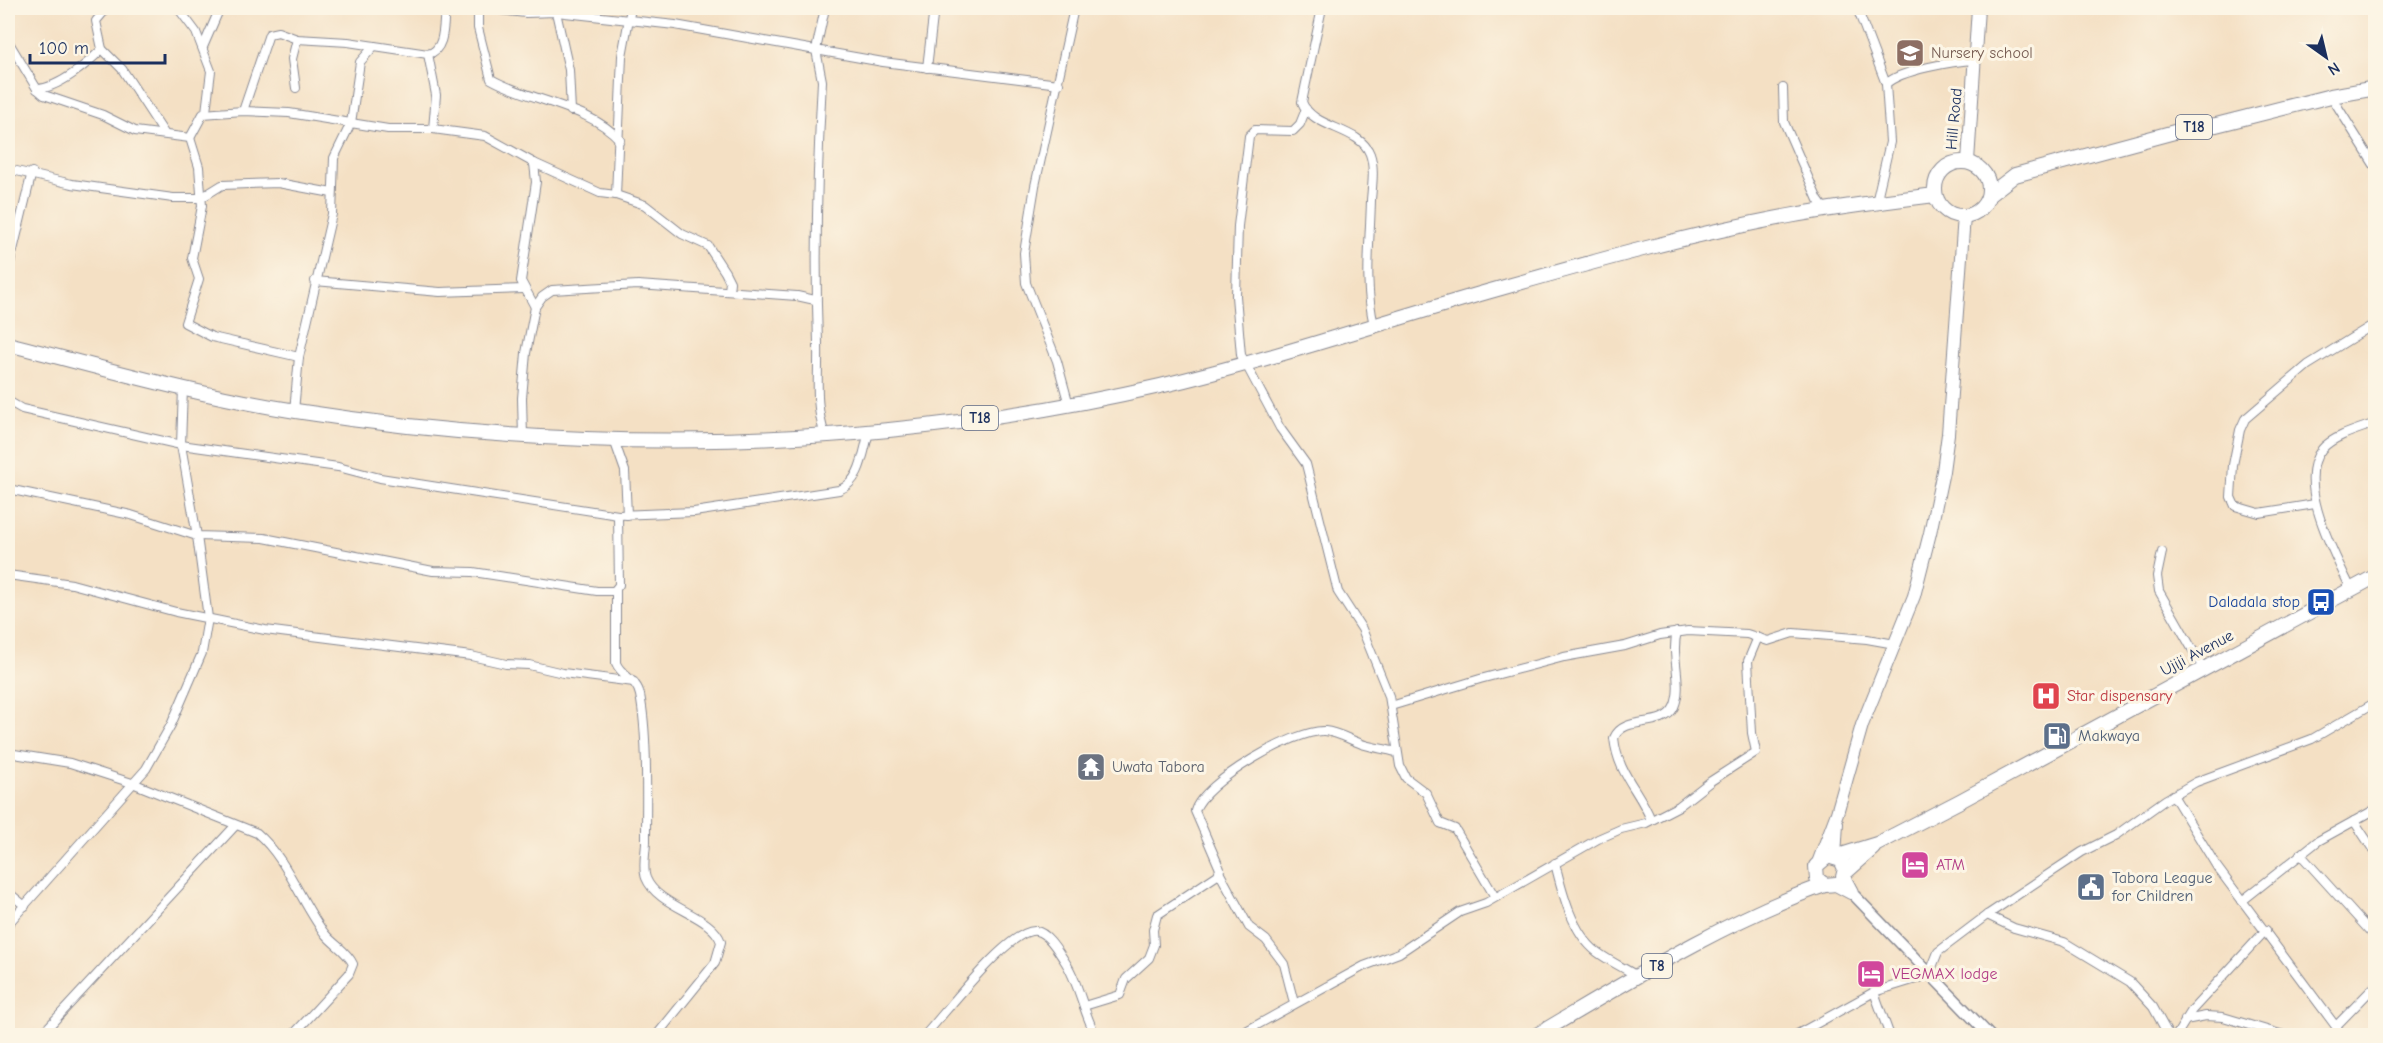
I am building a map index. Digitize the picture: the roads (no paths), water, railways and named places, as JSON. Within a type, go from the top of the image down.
[{"type":"highway","name":"T18","points":[[1989,195],[2015,175],[2193,128],[2216,125],[2331,96],[2376,88]]},
{"type":"highway","points":[[1968,161],[1983,170],[1988,178],[1989,195],[1980,210],[1964,216],[1949,213],[1935,195],[1937,177],[1950,164],[1968,161]]},
{"type":"highway","name":"T18","points":[[1983,170],[2015,175]]},
{"type":"highway","name":"T18","points":[[8,344],[183,388],[294,411],[523,437],[734,441],[869,432],[1069,405],[1244,364],[1506,286],[1665,244],[1790,215],[1935,195]]},
{"type":"highway","name":"Ujiji Avenue","points":[[1877,844],[2376,576]]},
{"type":"highway","points":[[1851,892],[1836,884],[1826,885],[1817,868],[1828,856],[1835,857],[1877,844]]},
{"type":"highway","points":[[1845,873],[1877,844]]},
{"type":"highway","points":[[1835,857],[1844,864],[1843,877],[1851,892]]},
{"type":"highway","name":"T8","points":[[1782,900],[1817,868]]},
{"type":"highway","name":"T8","points":[[1535,1035],[1637,976],[1782,900],[1826,885]]},
{"type":"main road","name":"Hill Road","points":[[1968,161],[1978,8]]},
{"type":"main road","points":[[1817,868],[1837,813],[1862,725],[1914,596],[1943,471],[1964,216]]},
{"type":"main road","points":[[1835,857],[1837,813]]},
{"type":"street","points":[[107,8],[96,21],[102,49],[122,69],[164,133]]},
{"type":"street","points":[[178,8],[196,32],[211,71],[206,112]]},
{"type":"street","points":[[203,47],[220,8]]},
{"type":"street","points":[[243,111],[266,37],[273,32],[297,39],[374,46],[428,54],[435,53],[440,46],[445,8]]},
{"type":"street","points":[[620,140],[611,130],[571,111],[491,79],[478,28],[480,8],[627,19],[927,68],[1059,84]]},
{"type":"street","points":[[616,195],[622,56],[627,19],[631,8]]},
{"type":"street","points":[[825,8],[816,50],[822,81],[815,300],[819,357],[816,401],[825,435]]},
{"type":"street","points":[[927,68],[934,8]]},
{"type":"street","points":[[1069,405],[1058,361],[1026,283],[1024,253],[1035,186],[1074,8]]},
{"type":"street","points":[[1322,8],[1302,97],[1306,109],[1300,124],[1293,131],[1255,130],[1249,135],[1238,226],[1237,331],[1244,364],[1262,390],[1280,428],[1306,464],[1338,592],[1362,629],[1391,706],[1396,752],[1402,773],[1426,793],[1440,823],[1458,832],[1495,897]]},
{"type":"street","points":[[1857,8],[1886,84],[1890,141],[1876,202]]},
{"type":"street","points":[[556,12],[569,70],[571,111]]},
{"type":"street","points":[[296,88],[292,59],[297,39]]},
{"type":"street","points":[[8,41],[38,89],[50,98],[103,115],[135,131],[190,138]]},
{"type":"street","points":[[294,411],[299,357],[330,225],[334,158],[351,123],[360,62],[374,46]]},
{"type":"street","points":[[38,89],[46,89],[55,84],[102,49]]},
{"type":"street","points":[[428,54],[436,95],[433,129]]},
{"type":"street","points":[[1886,84],[1895,78],[1945,63],[1975,60]]},
{"type":"street","points":[[1783,88],[1784,122],[1814,192],[1826,211]]},
{"type":"street","points":[[2331,96],[2376,168]]},
{"type":"street","points":[[1306,109],[1361,141],[1371,157],[1371,231],[1367,283],[1374,325]]},
{"type":"street","points":[[299,357],[212,337],[185,323],[199,279],[192,258],[200,224],[201,198],[199,167],[190,138],[200,117],[206,112],[289,113],[388,129],[433,129],[485,136],[534,163],[600,193],[616,195],[645,205],[682,234],[708,246],[730,282],[729,291]]},
{"type":"street","points":[[534,163],[536,182],[521,281],[524,290],[536,307]]},
{"type":"street","points":[[8,168],[32,172],[72,184],[141,195],[201,198],[222,185],[278,183],[332,193]]},
{"type":"street","points":[[8,271],[32,172]]},
{"type":"street","points":[[315,281],[440,292],[524,290]]},
{"type":"street","points":[[523,437],[524,369],[536,307],[542,297],[552,290],[638,285],[815,300]]},
{"type":"street","points":[[2315,504],[2259,513],[2235,506],[2230,488],[2240,430],[2250,413],[2308,365],[2376,323]]},
{"type":"street","points":[[8,924],[135,784],[157,753],[193,678],[202,653],[208,618],[181,445],[183,388]]},
{"type":"street","points":[[8,401],[22,409],[181,445],[338,467],[380,478],[622,515],[694,512],[839,490],[849,485],[858,471],[869,432]]},
{"type":"street","points":[[2351,589],[2315,504],[2313,485],[2316,461],[2321,450],[2332,441],[2376,423]]},
{"type":"street","points":[[614,440],[625,471],[619,585],[616,590],[616,663],[621,671],[634,682],[640,693],[646,878],[666,899],[712,930],[721,942],[715,963],[656,1035]]},
{"type":"street","points":[[8,489],[131,515],[197,536],[264,538],[433,571],[473,572],[597,591],[616,590]]},
{"type":"street","points":[[2162,552],[2157,576],[2159,591],[2203,668]]},
{"type":"street","points":[[8,575],[72,584],[176,612],[284,633],[471,656],[506,664],[529,665],[563,673],[634,682]]},
{"type":"street","points":[[1391,706],[1564,657],[1599,652],[1677,632],[1747,634],[1773,641],[1793,633],[1867,639],[1895,644]]},
{"type":"street","points":[[1651,820],[1627,781],[1617,756],[1614,738],[1621,729],[1661,719],[1673,708],[1677,694],[1674,649],[1677,632]]},
{"type":"street","points":[[1240,1035],[1364,966],[1399,953],[1460,912],[1495,897],[1612,832],[1651,820],[1679,806],[1711,781],[1756,752],[1752,733],[1748,661],[1758,637]]},
{"type":"street","points":[[1929,975],[1938,952],[1987,915],[2082,852],[2116,835],[2173,795],[2196,782],[2264,759],[2312,739],[2376,702]]},
{"type":"street","points":[[1294,1003],[1284,964],[1266,940],[1249,927],[1219,872],[1195,811],[1202,798],[1230,774],[1279,745],[1320,732],[1330,732],[1367,746],[1396,752]]},
{"type":"street","points":[[8,753],[70,763],[135,784],[257,833],[271,846],[325,934],[349,955],[353,964],[349,974],[292,1035]]},
{"type":"street","points":[[2173,795],[2242,901],[2343,1035]]},
{"type":"street","points":[[2242,901],[2300,854],[2376,809]]},
{"type":"street","points":[[2354,821],[2376,854]]},
{"type":"street","points":[[40,1035],[235,826]]},
{"type":"street","points":[[2300,854],[2376,938]]},
{"type":"street","points":[[1555,863],[1576,925],[1589,944],[1596,951],[1637,976]]},
{"type":"street","points":[[1084,1006],[1119,997],[1126,979],[1149,958],[1154,945],[1153,930],[1157,915],[1210,882],[1219,872]]},
{"type":"street","points":[[8,892],[25,906]]},
{"type":"street","points":[[1851,892],[1929,975],[1990,1035]]},
{"type":"street","points":[[1987,915],[2014,928],[2064,942],[2130,982],[2153,1007],[2169,1035]]},
{"type":"street","points":[[2176,1035],[2185,1020],[2266,930]]},
{"type":"street","points":[[924,1035],[994,957],[1030,931],[1044,934],[1065,960],[1096,1035]]},
{"type":"street","points":[[1794,1035],[1874,992],[1929,975]]},
{"type":"street","points":[[2336,1026],[2376,986]]},
{"type":"street","points":[[1874,992],[1890,1035]]},
{"type":"street","points":[[2185,1020],[2206,1016],[2223,1017],[2287,1035]]},
{"type":"place","name":"Nursery school","points":[[1910,53]]},
{"type":"place","name":"Daladala stop","points":[[2321,602]]},
{"type":"place","name":"Star dispensary","points":[[2046,696]]},
{"type":"place","name":"Makwaya","points":[[2057,736]]},
{"type":"place","name":"Uwata Tabora","points":[[1091,767]]},
{"type":"place","name":"ATM","points":[[1915,865]]},
{"type":"place","name":"Tabora League for Children","points":[[2091,887]]},
{"type":"place","name":"VEGMAX lodge","points":[[1871,974]]}]
